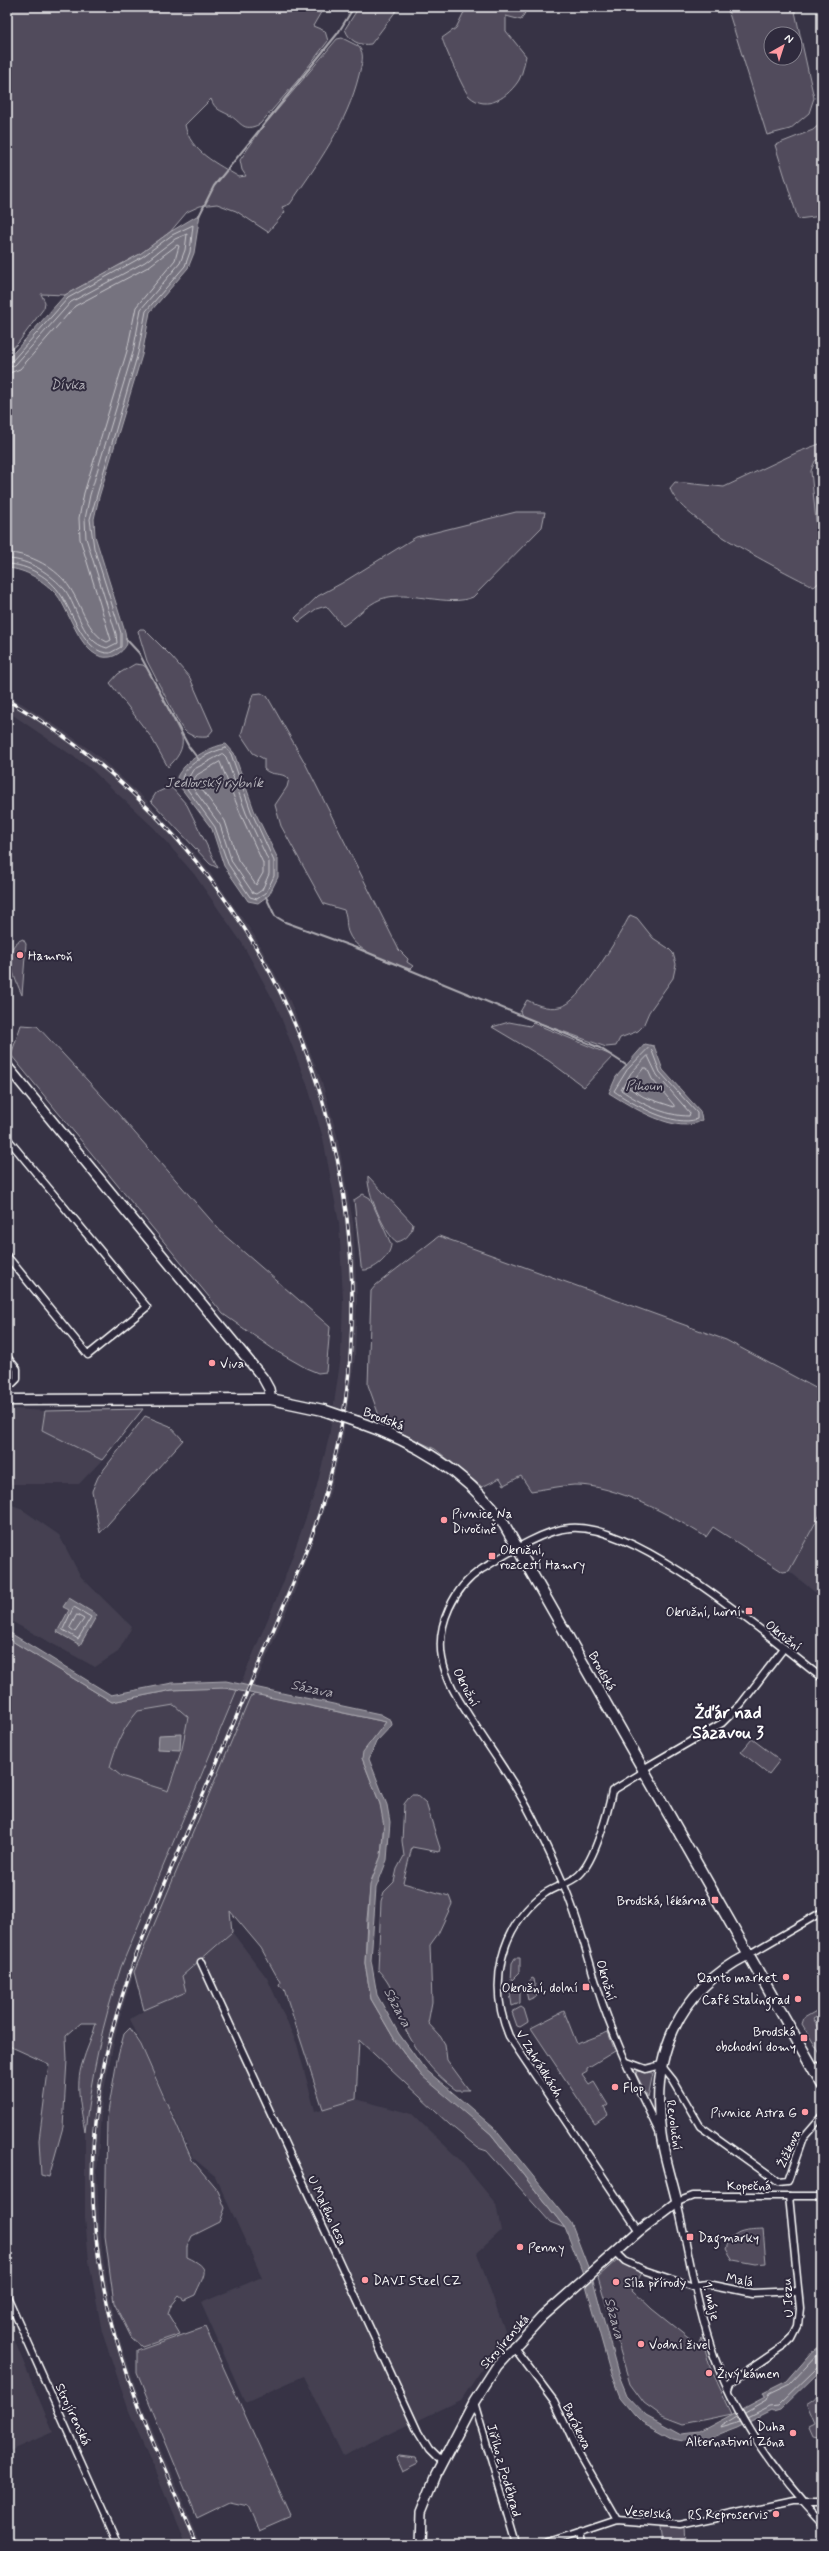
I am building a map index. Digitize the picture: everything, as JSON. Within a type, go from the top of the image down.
[{"type":"main road","name":"Brodská","points":[[7,1400],[271,1399],[323,1410],[410,1442],[452,1469],[491,1507],[519,1547],[748,1955],[817,2070]]},
{"type":"main road","points":[[817,2070],[822,2084]]},
{"type":"street","points":[[7,1066],[263,1378],[269,1389],[271,1399]]},
{"type":"street","points":[[7,1138],[147,1307],[88,1355],[7,1256]]},
{"type":"street","points":[[7,1358],[17,1370],[17,1379],[12,1384],[7,1384]]},
{"type":"street","name":"Okružní","points":[[661,2135],[627,2062],[603,2005],[564,1884],[535,1823],[448,1680],[441,1655],[443,1624],[457,1593],[474,1574],[519,1547],[568,1528],[601,1531],[637,1546],[692,1580],[822,1678]]},
{"type":"street","name":"V Zahrádkách","points":[[639,2231],[523,2060],[509,2036],[501,2017],[498,2000],[499,1969],[505,1948],[517,1925],[532,1904],[545,1893],[579,1875],[591,1859],[612,1791],[640,1774],[643,1769],[722,1723],[741,1704],[784,1648]]},
{"type":"street","name":"Revoluční","points":[[677,2202],[661,2135],[657,2094],[660,2064],[668,2039],[684,2009],[711,1979],[748,1955],[822,1912]]},
{"type":"street","name":"U Malého lesa","points":[[201,1962],[418,2432],[429,2450],[442,2463]]},
{"type":"street","points":[[627,2062],[646,2069],[660,2064]]},
{"type":"street","name":"Žižkova","points":[[660,2064],[673,2080],[700,2126],[778,2182],[788,2181],[803,2138],[822,2116]]},
{"type":"street","name":"Kopečná","points":[[677,2202],[693,2196],[822,2196]]},
{"type":"street","name":"U Jezu","points":[[730,2392],[731,2383],[792,2338],[800,2319],[789,2196]]},
{"type":"street","name":"Strojírenská","points":[[420,2544],[421,2512],[442,2463],[474,2402],[497,2366],[513,2346],[579,2284],[639,2231],[677,2202]]},
{"type":"street","name":"1. máje","points":[[677,2202],[713,2354],[730,2392],[766,2458],[801,2501],[822,2523]]},
{"type":"street","name":"Malá","points":[[616,2252],[626,2260],[644,2270],[697,2285],[708,2284],[752,2293],[798,2292]]},
{"type":"street","name":"Strojírenská","points":[[7,2296],[118,2544]]},
{"type":"street","name":"Barákova","points":[[513,2346],[554,2400],[578,2452],[617,2520]]},
{"type":"street","name":"Jiřího z Poděbrad","points":[[474,2402],[516,2544]]},
{"type":"street","name":"Veselská","points":[[545,2544],[580,2531],[617,2520],[680,2525],[778,2504],[801,2501],[822,2501]]},
{"type":"street","points":[[580,2531],[582,2544]]},
{"type":"shaded area","points":[[7,7],[324,7],[313,26],[325,31],[328,41],[298,80],[260,124],[249,127],[243,126],[229,115],[216,108],[211,99],[185,125],[193,143],[199,150],[214,162],[239,177],[246,176],[242,170],[240,160],[262,128],[337,39],[342,38],[358,46],[362,52],[362,64],[354,93],[339,127],[290,204],[282,207],[285,212],[268,232],[236,211],[217,204],[200,206],[187,212],[170,232],[140,254],[65,295],[41,294],[45,302],[44,308],[18,343],[7,353]]},
{"type":"shaded area","points":[[359,7],[399,7],[371,44],[362,44],[352,40],[345,29]]},
{"type":"shaded area","points":[[463,7],[528,7],[521,20],[506,16],[506,31],[526,56],[519,80],[504,97],[490,103],[476,101],[469,96],[454,68],[442,38],[456,28],[464,12]]},
{"type":"shaded area","points":[[727,7],[794,7],[798,26],[763,26],[763,66],[803,66],[803,48],[814,98],[809,113],[790,129],[767,135]]},
{"type":"shaded area","points":[[822,122],[822,216],[798,219],[775,145],[813,130]]},
{"type":"shaded area","points":[[822,443],[822,457],[815,461],[811,471],[822,580],[814,587],[757,557],[711,529],[692,515],[677,501],[670,488],[675,482],[724,487],[798,452]]},
{"type":"shaded area","points":[[516,512],[545,512],[542,527],[473,597],[452,601],[392,596],[381,599],[366,608],[343,626],[326,606],[316,609],[299,622],[295,618],[318,596],[342,583],[416,537]]},
{"type":"shaded area","points":[[140,629],[144,629],[172,657],[190,678],[213,730],[207,737],[191,735],[180,725],[147,661],[138,631]]},
{"type":"shaded area","points":[[135,664],[143,665],[148,669],[182,737],[181,750],[168,767],[151,737],[110,683],[118,674]]},
{"type":"shaded area","points":[[261,693],[267,696],[305,763],[399,950],[408,959],[407,962],[413,966],[410,969],[394,964],[367,952],[353,940],[348,931],[344,910],[324,904],[281,826],[275,805],[287,787],[289,779],[283,775],[270,773],[264,769],[264,759],[253,753],[241,735],[253,694]]},
{"type":"shaded area","points":[[7,694],[64,731],[98,756],[146,800],[205,865],[254,935],[290,1001],[322,1082],[337,1135],[353,1222],[357,1299],[355,1357],[343,1439],[330,1493],[296,1588],[134,1972],[119,2019],[102,2099],[97,2174],[99,2217],[103,2259],[116,2328],[142,2406],[201,2544],[186,2544],[129,2411],[102,2332],[89,2261],[85,2218],[85,2132],[94,2064],[105,2015],[121,1967],[283,1583],[316,1489],[329,1437],[341,1356],[343,1299],[339,1223],[323,1138],[308,1087],[277,1007],[242,943],[194,874],[154,828],[89,767],[7,711]]},
{"type":"shaded area","points":[[167,788],[172,788],[187,805],[218,868],[210,864],[151,801],[156,793]]},
{"type":"shaded area","points":[[630,915],[637,918],[653,938],[673,953],[676,964],[673,978],[649,1012],[643,1026],[638,1031],[620,1038],[616,1046],[606,1047],[523,1017],[520,1012],[527,1000],[541,1006],[556,1008],[565,1005],[572,1000],[591,978]]},
{"type":"shaded area","points":[[23,939],[26,944],[22,995],[13,972],[11,956],[12,949],[16,943]]},
{"type":"shaded area","points":[[509,1022],[530,1026],[533,1023],[613,1056],[584,1087],[549,1061],[492,1027]]},
{"type":"shaded area","points":[[21,1025],[37,1026],[114,1109],[223,1234],[330,1327],[326,1372],[318,1373],[306,1368],[276,1351],[223,1314],[11,1055]]},
{"type":"shaded area","points":[[368,1176],[413,1224],[410,1233],[403,1240],[397,1242],[392,1238],[382,1222],[373,1202],[368,1183]]},
{"type":"shaded area","points":[[363,1194],[370,1198],[391,1244],[385,1258],[377,1265],[367,1270],[363,1270],[361,1266],[354,1200]]},
{"type":"shaded area","points":[[439,1236],[726,1340],[821,1391],[822,1389],[822,1511],[789,1571],[783,1572],[713,1527],[706,1537],[660,1511],[625,1495],[607,1490],[590,1486],[574,1485],[531,1491],[521,1476],[504,1485],[500,1478],[482,1487],[435,1449],[382,1424],[368,1385],[371,1291],[376,1285]]},
{"type":"shaded area","points":[[14,1409],[45,1411],[42,1430],[102,1460],[79,1484],[7,1484],[7,1430]]},
{"type":"shaded area","points":[[143,1409],[102,1460],[42,1430],[45,1411]]},
{"type":"shaded area","points":[[145,1416],[170,1426],[183,1440],[100,1533],[92,1491],[98,1477]]},
{"type":"shaded area","points":[[7,1503],[20,1508],[59,1535],[81,1577],[132,1627],[118,1652],[95,1667],[7,1619]]},
{"type":"shaded area","points":[[822,1511],[822,1598],[789,1571]]},
{"type":"shaded area","points":[[7,1638],[112,1702],[172,1690],[218,1687],[237,1690],[121,1967],[98,2049],[85,2132],[79,2098],[79,2081],[85,2053],[96,2023],[81,2023],[66,2036],[67,2060],[63,2127],[49,2177],[41,2175],[39,2140],[49,2064],[7,2045]],"holes":[[[174,1705],[188,1717],[182,1749],[168,1791],[121,1776],[110,1767],[121,1737],[128,1724],[138,1711]]]},
{"type":"shaded area","points":[[255,1694],[386,1722],[362,1758],[380,1804],[384,1820],[381,1856],[371,1881],[367,1919],[365,1963],[371,1999],[396,2042],[417,2070],[491,2134],[565,2228],[550,2222],[487,2151],[478,2148],[450,2125],[359,2040],[356,2099],[323,2109],[284,1989],[279,1985],[280,1982],[261,1948],[230,1911],[232,1932],[182,1976],[186,1992],[144,2010],[134,1972],[250,1697]]},
{"type":"shaded area","points":[[174,1705],[188,1717],[182,1749],[168,1791],[121,1776],[110,1767],[117,1744],[126,1725],[138,1711]]},
{"type":"shaded area","points":[[752,1739],[780,1760],[769,1774],[741,1752]]},
{"type":"shaded area","points":[[411,1795],[417,1795],[426,1803],[440,1848],[439,1852],[412,1847],[403,1883],[449,1896],[452,1904],[438,1934],[430,1945],[432,2002],[428,2023],[445,2044],[447,2060],[469,2090],[456,2090],[439,2076],[418,2051],[402,2023],[389,1984],[378,1970],[381,1901],[384,1892],[394,1882],[397,1869],[404,1856],[402,1841],[404,1804]]},
{"type":"shaded area","points":[[232,1932],[267,1978],[297,2044],[315,2111],[356,2099],[412,2114],[459,2159],[496,2204],[501,2231],[477,2253],[505,2331],[499,2344],[461,2400],[343,2456],[304,2376],[245,2402],[201,2303],[262,2277],[215,2176],[193,2158],[130,2019],[145,2010]]},
{"type":"shaded area","points":[[515,1958],[520,1958],[520,1972],[511,1981],[512,1963]]},
{"type":"shaded area","points":[[532,1978],[534,1979],[537,1996],[528,2000],[525,1987]]},
{"type":"shaded area","points":[[515,1984],[520,1987],[520,2003],[512,2006],[509,1986]]},
{"type":"shaded area","points":[[521,2007],[524,2009],[528,2022],[520,2027],[517,2026],[512,2012]]},
{"type":"shaded area","points":[[818,2010],[822,2014],[813,2019],[822,2035],[822,2057],[802,2024],[804,2018]]},
{"type":"shaded area","points":[[564,2011],[577,2044],[608,2032],[615,2051],[587,2068],[587,2072],[582,2075],[589,2085],[594,2082],[608,2105],[604,2108],[608,2115],[595,2124],[531,2028]]},
{"type":"shaded area","points":[[130,2028],[141,2045],[192,2160],[218,2191],[225,2208],[220,2222],[192,2236],[187,2247],[187,2257],[200,2265],[204,2272],[195,2295],[184,2300],[179,2296],[171,2306],[168,2314],[180,2334],[142,2347],[131,2337],[114,2303],[105,2236],[107,2118],[117,2060],[124,2034]]},
{"type":"shaded area","points":[[637,2071],[653,2073],[648,2097],[636,2074]]},
{"type":"shaded area","points":[[763,2229],[766,2263],[755,2264],[733,2260],[726,2249],[732,2238],[736,2234],[745,2230]]},
{"type":"shaded area","points":[[619,2258],[643,2271],[632,2290],[652,2309],[697,2345],[702,2338],[710,2367],[732,2414],[683,2424],[662,2416],[644,2403],[630,2384],[598,2277]]},
{"type":"shaded area","points":[[7,2323],[53,2432],[7,2452]]},
{"type":"shaded area","points":[[205,2327],[291,2516],[259,2530],[248,2506],[230,2502],[197,2518],[137,2373],[137,2351]]},
{"type":"shaded area","points":[[822,2378],[822,2440],[813,2438],[809,2429],[815,2426],[806,2405],[817,2396],[819,2382]]},
{"type":"shaded area","points":[[398,2456],[416,2458],[418,2463],[402,2471],[396,2458]]},
{"type":"shaded area","points":[[660,2528],[684,2528],[685,2544],[662,2544]]},
{"type":"water","name":"Dívka","points":[[200,214],[194,253],[188,268],[150,312],[142,355],[99,497],[94,519],[95,536],[125,632],[127,644],[118,654],[110,657],[100,656],[92,652],[84,644],[62,602],[52,590],[28,573],[7,568],[7,360],[65,295],[140,254],[170,232]]},
{"type":"water","name":"Jedlovský rybník","points":[[226,744],[234,753],[254,810],[278,859],[278,877],[269,895],[258,903],[248,901],[224,866],[212,829],[178,784],[177,777],[191,760],[212,748]]},
{"type":"water","name":"Pihoun","points":[[645,1044],[654,1046],[663,1070],[700,1111],[702,1120],[692,1124],[681,1125],[668,1122],[642,1112],[609,1093],[616,1077]]},
{"type":"water","points":[[69,1598],[97,1615],[80,1645],[57,1632],[69,1610],[63,1607]]},
{"type":"water","points":[[7,1631],[111,1695],[172,1683],[226,1681],[380,1714],[391,1720],[392,1725],[376,1742],[369,1759],[387,1805],[390,1822],[387,1860],[376,1888],[371,1960],[377,1995],[399,2034],[424,2068],[494,2128],[571,2223],[593,2280],[618,2373],[627,2395],[646,2415],[681,2434],[699,2432],[765,2397],[763,2393],[787,2381],[815,2349],[822,2345],[822,2369],[780,2410],[773,2412],[771,2411],[737,2428],[708,2439],[683,2441],[673,2439],[642,2422],[620,2397],[611,2374],[582,2271],[565,2228],[491,2134],[422,2076],[396,2042],[371,1999],[365,1963],[370,1885],[381,1856],[384,1826],[380,1804],[362,1758],[363,1752],[386,1722],[226,1688],[172,1690],[112,1702],[7,1638]]},
{"type":"water","points":[[181,1734],[180,1750],[158,1749],[159,1735]]},
{"type":"waterway","points":[[199,216],[214,186],[338,33],[354,7]]},
{"type":"waterway","points":[[126,639],[139,653],[189,747],[199,760]]},
{"type":"waterway","points":[[266,897],[275,916],[285,922],[359,949],[600,1048],[626,1065]]},
{"type":"railway","points":[[7,700],[52,728],[95,760],[135,796],[173,834],[207,876],[239,920],[266,965],[290,1013],[313,1070],[330,1129],[343,1189],[350,1250],[352,1311],[349,1372],[340,1432],[326,1492],[299,1569],[171,1868],[141,1942],[116,2017],[106,2055],[94,2133],[92,2190],[96,2244],[105,2295],[118,2345],[134,2394],[153,2443],[197,2544]]},
{"type":"place","name":"Hamroň","points":[[20,955]]},
{"type":"place","name":"Viva","points":[[212,1363]]},
{"type":"place","name":"Pivnice Na Divočině","points":[[444,1520]]},
{"type":"place","name":"Okružní, rozcestí Hamry","points":[[492,1556]]},
{"type":"place","name":"Okružní, horní","points":[[749,1611]]},
{"type":"place","name":"Brodská, lékárna","points":[[715,1900]]},
{"type":"place","name":"Qanto market","points":[[786,1977]]},
{"type":"place","name":"Okružní, dolní","points":[[586,1987]]},
{"type":"place","name":"Café Stalingrad","points":[[798,1999]]},
{"type":"place","name":"Brodská obchodní domy","points":[[804,2038]]},
{"type":"place","name":"Flop","points":[[615,2087]]},
{"type":"place","name":"Pivnice Astra G","points":[[805,2112]]},
{"type":"place","name":"Dagmarky","points":[[690,2237]]},
{"type":"place","name":"Penny","points":[[520,2247]]},
{"type":"place","name":"DAVI Steel CZ","points":[[365,2280]]},
{"type":"place","name":"Síla přírody","points":[[616,2282]]},
{"type":"place","name":"Vodní živel","points":[[641,2344]]},
{"type":"place","name":"Živý kámen","points":[[709,2373]]},
{"type":"place","name":"Duha Alternativní Zóna","points":[[793,2433]]},
{"type":"place","name":"RS Reproservis","points":[[776,2514]]},
{"type":"district","name":"Žďár nad Sázavou 3","points":[[728,1722]]},
{"type":"water label","name":"Sázava","points":[[312,1688]]},
{"type":"water label","name":"Sázava","points":[[398,2007]]},
{"type":"water label","name":"Sázava","points":[[615,2318]]}]
